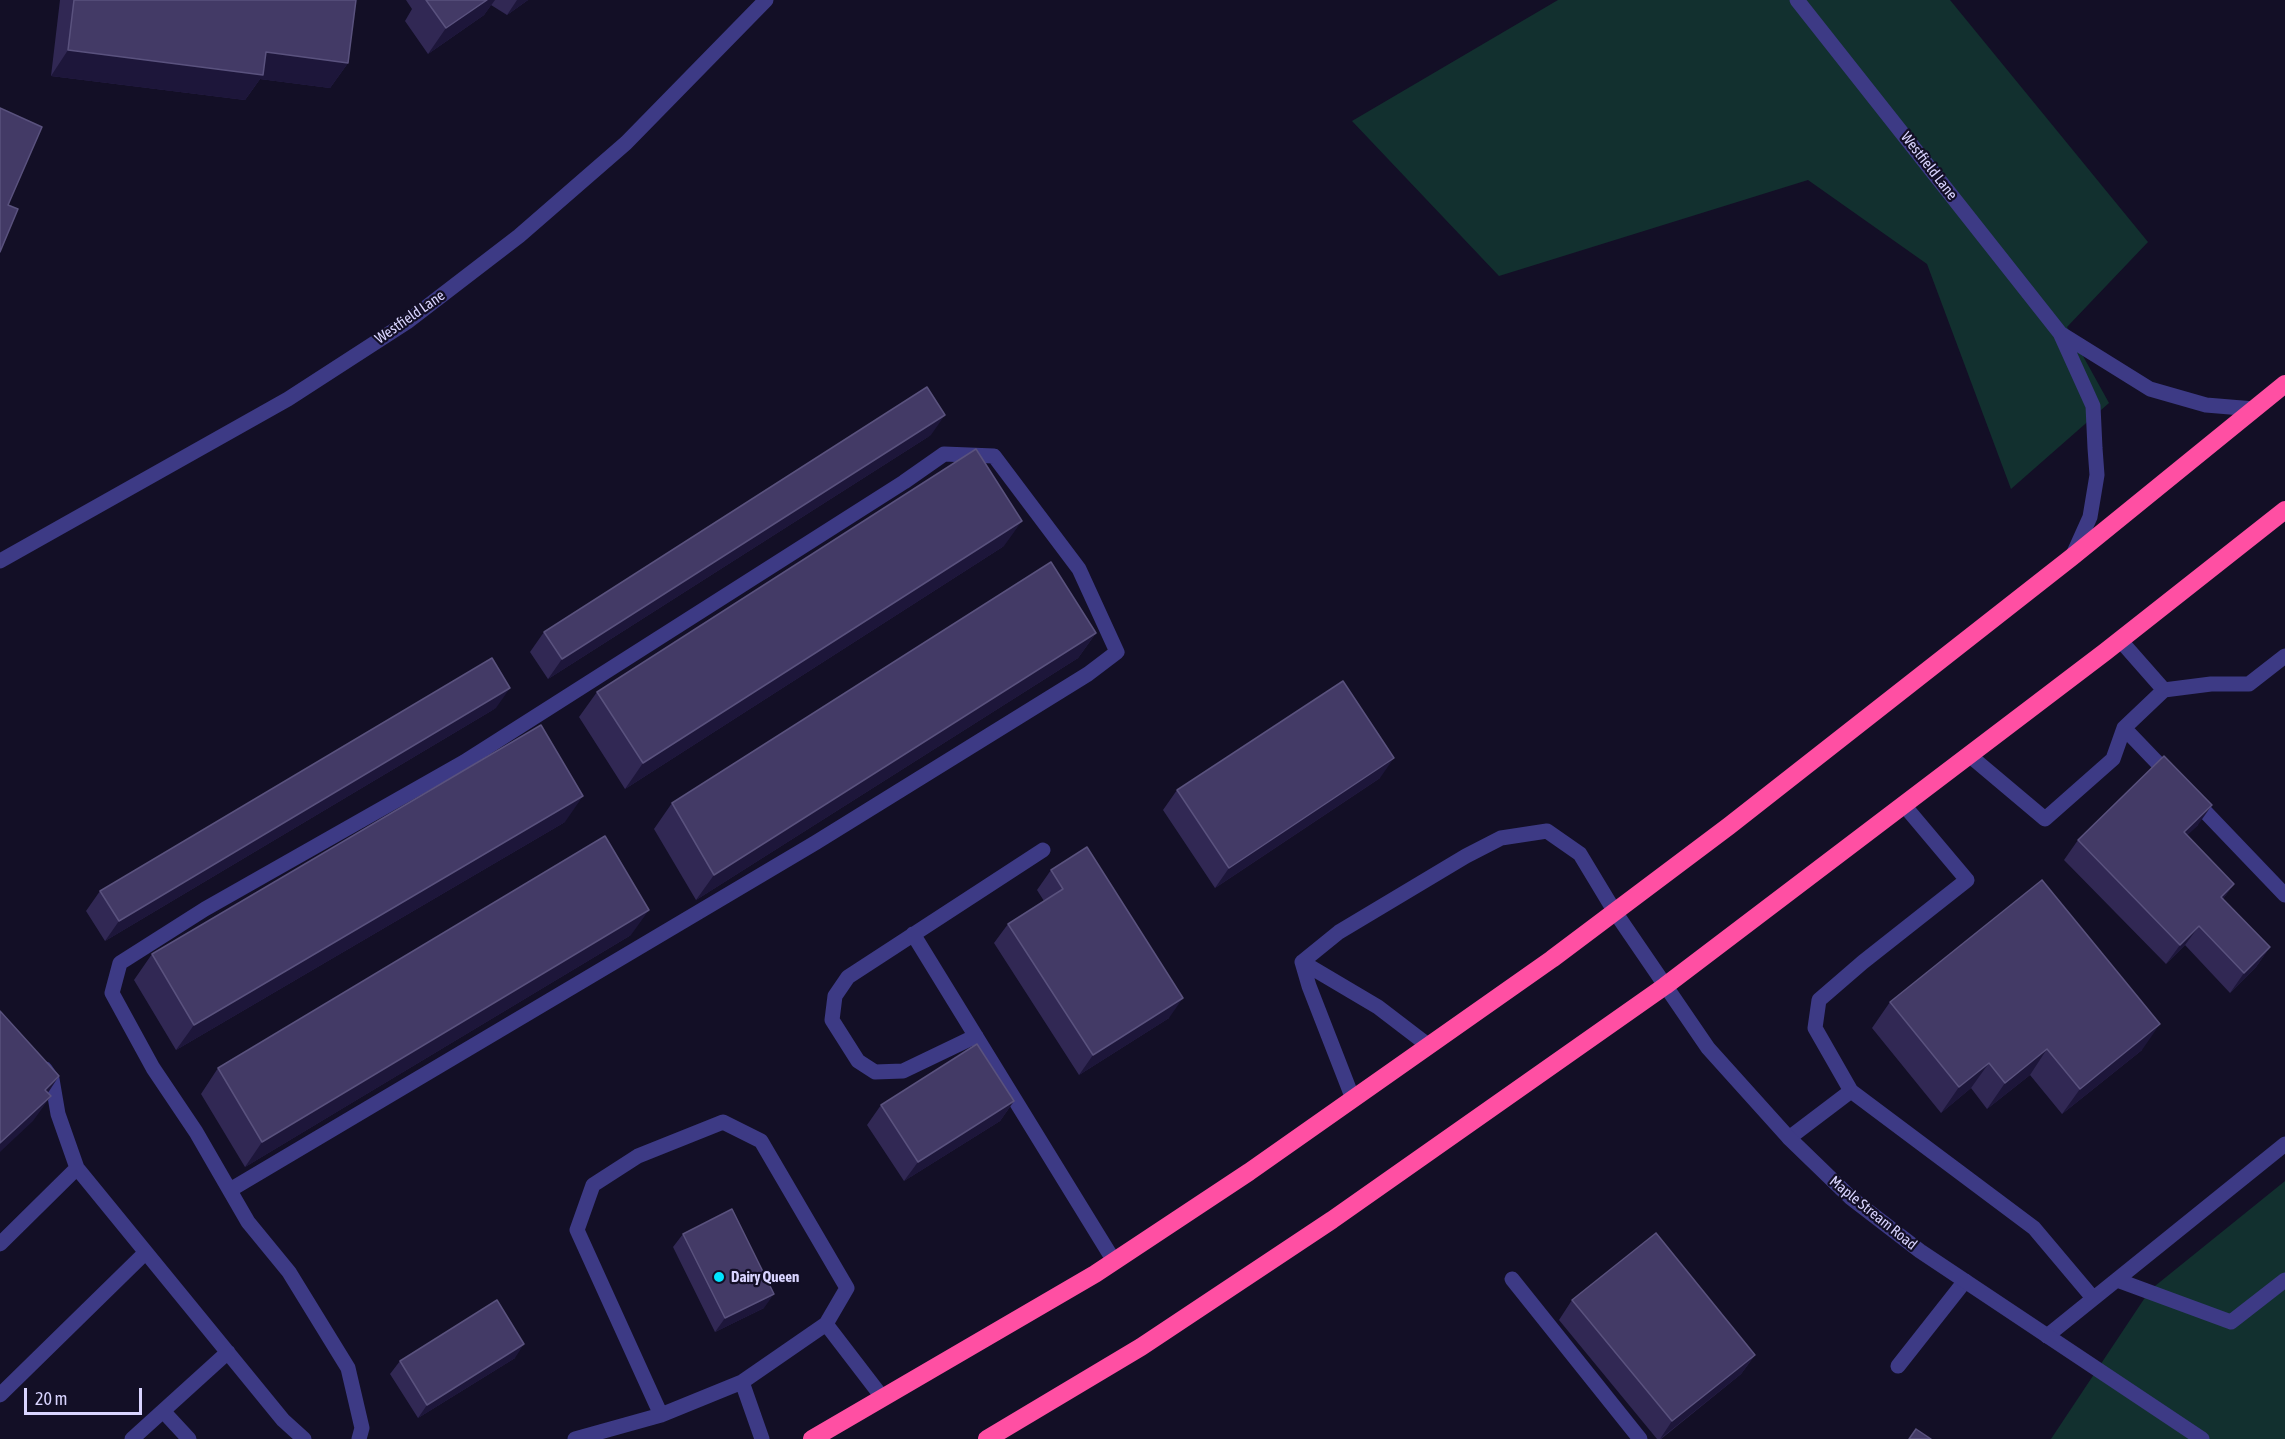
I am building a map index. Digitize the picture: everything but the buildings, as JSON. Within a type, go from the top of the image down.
[{"type":"highway","points":[[812,1439],[1114,1261],[1249,1172],[1552,959],[1738,819],[2072,557],[2285,384]]},
{"type":"highway","points":[[996,1436],[1141,1347],[1303,1239],[1665,986],[2120,640],[2285,510]]},
{"type":"street","name":"Westfield Lane","points":[[0,561],[288,399],[406,322],[519,236],[626,143],[766,0]]},
{"type":"street","name":"Westfield Lane","points":[[1797,0],[2060,333],[2093,406],[2097,475],[2090,517],[2072,557]]},
{"type":"street","name":"Westfield Lane","points":[[2060,333],[2150,389],[2206,405],[2254,409]]},
{"type":"street","points":[[230,1190],[815,843],[1088,674],[1117,652],[1079,569],[994,456],[944,454],[904,482],[465,762],[205,909],[120,963],[112,993],[153,1068],[196,1132],[248,1222],[289,1272],[348,1368],[362,1428],[359,1439]]},
{"type":"street","points":[[2120,640],[2164,690]]},
{"type":"street","points":[[1969,755],[2045,819],[2113,759],[2124,728],[2164,690],[2211,684],[2249,684],[2285,656]]},
{"type":"street","points":[[2124,728],[2285,895]]},
{"type":"street","points":[[1903,804],[1967,880],[1863,962],[1819,1000],[1815,1028],[1851,1092],[2034,1228],[2093,1298]]},
{"type":"street","name":"Maple Stream Road","points":[[1302,962],[1339,932],[1466,856],[1501,838],[1547,831],[1580,854],[1615,912],[1708,1048],[1789,1138],[1851,1198],[1920,1251],[2202,1439]]},
{"type":"street","points":[[976,1036],[903,1071],[875,1072],[858,1060],[832,1020],[835,996],[848,978],[1043,850]]},
{"type":"street","points":[[913,934],[1114,1261]]},
{"type":"street","points":[[1302,962],[1378,1007],[1429,1046]]},
{"type":"street","points":[[1302,962],[1309,986],[1353,1099]]},
{"type":"street","points":[[39,1061],[52,1079],[58,1114],[77,1168],[283,1420],[304,1439]]},
{"type":"street","points":[[1789,1138],[1851,1092]]},
{"type":"street","points":[[576,1439],[660,1416],[742,1382],[826,1324],[847,1288],[761,1141],[723,1122],[638,1156],[593,1185],[577,1230],[660,1416]]},
{"type":"street","points":[[2047,1335],[2285,1144]]},
{"type":"street","points":[[0,1244],[77,1168]]},
{"type":"street","points":[[0,1395],[145,1253]]},
{"type":"street","points":[[1512,1280],[1640,1439]]},
{"type":"street","points":[[2117,1280],[2231,1322],[2285,1280]]},
{"type":"street","points":[[1898,1365],[1965,1281]]},
{"type":"street","points":[[826,1324],[882,1397]]},
{"type":"street","points":[[132,1439],[228,1352]]},
{"type":"street","points":[[742,1382],[762,1439]]},
{"type":"street","points":[[163,1411],[189,1439]]},
{"type":"green space","points":[[1558,0],[1950,0],[2148,242],[2067,327],[2109,403],[2011,489],[1927,264],[1808,180],[1499,276],[1352,121]]},
{"type":"green space","points":[[2285,1181],[2285,1439],[2051,1439],[2150,1290]]},
{"type":"place","name":"Dairy Queen","points":[[719,1277]]}]
